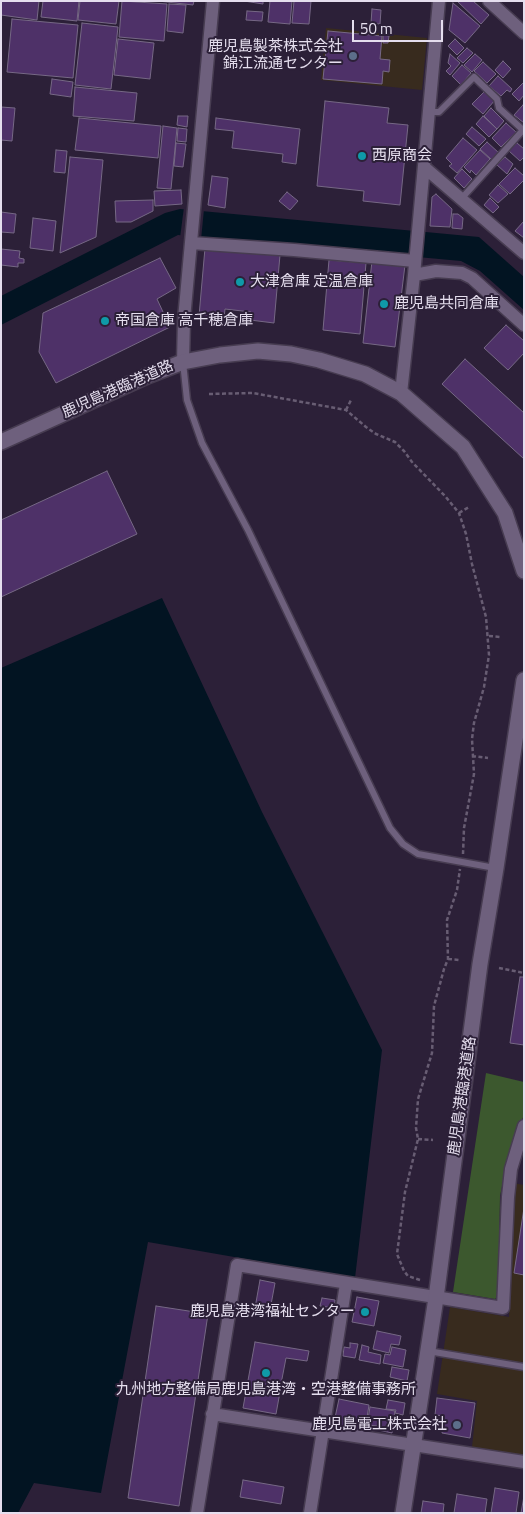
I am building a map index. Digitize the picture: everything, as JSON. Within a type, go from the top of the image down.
[{"type":"street","points":[[183,362],[184,319],[212,1]]},
{"type":"street","points":[[401,393],[440,1]]},
{"type":"street","points":[[488,1],[524,33]]},
{"type":"street","points":[[424,167],[524,253]]},
{"type":"street","points":[[191,243],[415,261]]},
{"type":"street","points":[[414,275],[436,271],[462,273],[472,278],[524,325]]},
{"type":"street","name":"鹿児島港臨港道路","points":[[1,442],[147,376],[183,362],[258,350],[319,360],[365,374],[401,393],[463,447],[505,513],[524,571]]},
{"type":"street","name":"鹿児島港臨港道路","points":[[403,1513],[436,1298],[479,974],[524,680]]},
{"type":"street","points":[[197,1513],[237,1265],[502,1308],[510,1169],[524,1126]]},
{"type":"street","points":[[310,1513],[346,1284]]},
{"type":"street","points":[[212,1414],[524,1462]]},
{"type":"lane","points":[[429,112],[439,112],[474,78],[498,99],[499,108],[523,130],[462,198]]},
{"type":"lane","points":[[183,362],[187,400],[202,443],[248,530],[390,828],[403,844],[418,854],[496,868]]},
{"type":"lane","points":[[428,1351],[524,1367]]},
{"type":"path","points":[[209,394],[252,393],[346,410],[376,434],[395,442],[459,513],[466,534],[489,636],[488,667],[474,723],[473,786],[464,828],[463,851]]},
{"type":"path","points":[[346,410],[351,400]]},
{"type":"path","points":[[459,513],[469,507]]},
{"type":"path","points":[[489,636],[500,637]]},
{"type":"path","points":[[472,756],[488,758]]},
{"type":"path","points":[[420,1280],[408,1276],[397,1254],[405,1192],[418,1139],[416,1128],[418,1099],[432,1053],[434,1006],[448,959],[447,920],[457,890],[459,875]]},
{"type":"path","points":[[448,959],[459,960]]},
{"type":"path","points":[[499,968],[524,973]]},
{"type":"path","points":[[418,1139],[433,1140]]},
{"type":"shaded area","points":[[326,28],[427,38],[422,90],[321,80]]},
{"type":"shaded area","points":[[513,1183],[524,1185],[524,1455],[472,1447],[477,1401],[437,1394],[450,1307],[509,1317]]},
{"type":"green space","points":[[486,1073],[524,1082],[524,1115],[510,1148],[500,1196],[498,1296],[495,1299],[453,1292]]},
{"type":"water","points":[[180,209],[479,237],[524,277],[524,310],[480,271],[461,261],[178,235],[1,325],[1,296],[165,213]]},
{"type":"water","points":[[162,598],[262,812],[382,1050],[355,1278],[148,1242],[101,1493],[34,1483],[18,1513],[1,1513],[1,668]]},
{"type":"pier","points":[[184,207],[204,209],[201,240],[180,238]]},
{"type":"building","points":[[1,1],[39,1],[37,20],[1,15]]},
{"type":"building","points":[[43,1],[79,1],[77,21],[41,17]]},
{"type":"building","points":[[80,1],[119,1],[116,24],[78,20]]},
{"type":"building","points":[[122,1],[167,4],[164,41],[119,37]]},
{"type":"building","points":[[158,1],[194,1],[193,5]]},
{"type":"building","points":[[244,1],[263,1],[263,4]]},
{"type":"building","points":[[270,1],[292,1],[290,24],[268,22]]},
{"type":"building","points":[[294,1],[311,1],[309,24],[292,23]]},
{"type":"building","points":[[457,1],[473,1],[489,15],[481,24]]},
{"type":"building","points":[[453,3],[480,26],[465,43],[449,30]]},
{"type":"building","points":[[169,4],[186,5],[183,33],[167,31]]},
{"type":"building","points":[[372,9],[381,10],[380,24],[371,23]]},
{"type":"building","points":[[247,11],[263,12],[262,21],[246,20]]},
{"type":"building","points":[[12,19],[78,25],[73,78],[7,72]]},
{"type":"building","points":[[82,23],[118,27],[111,89],[75,85]]},
{"type":"building","name":"鹿児島製茶株式会社 錦江流通センター","points":[[328,31],[382,36],[380,59],[390,60],[389,72],[383,71],[382,84],[323,79]]},
{"type":"building","points":[[383,35],[389,36],[388,43],[383,43]]},
{"type":"building","points":[[118,39],[154,43],[150,79],[114,75]]},
{"type":"building","points":[[455,39],[464,48],[457,55],[448,46]]},
{"type":"building","points":[[467,48],[473,53],[463,63],[457,58]]},
{"type":"building","points":[[450,54],[460,63],[450,75],[446,71],[451,66],[448,63]]},
{"type":"building","points":[[475,54],[482,60],[472,72],[464,65]]},
{"type":"building","points":[[503,61],[511,69],[503,78],[495,70]]},
{"type":"building","points":[[483,62],[496,74],[487,83],[474,71]]},
{"type":"building","points":[[462,65],[471,73],[461,85],[452,76]]},
{"type":"building","points":[[498,76],[512,89],[510,92],[507,90],[501,96],[489,86]]},
{"type":"building","points":[[52,79],[73,82],[71,97],[50,94]]},
{"type":"building","points":[[524,82],[524,95],[519,101],[512,94]]},
{"type":"building","points":[[75,87],[137,93],[134,121],[73,116]]},
{"type":"building","points":[[485,91],[495,100],[483,114],[472,104]]},
{"type":"building","name":"西原商会","points":[[325,101],[389,108],[387,123],[408,125],[400,205],[363,201],[364,191],[317,186]]},
{"type":"building","points":[[524,106],[524,123],[514,115]]},
{"type":"building","points":[[1,107],[15,108],[12,141],[1,140]]},
{"type":"building","points":[[491,108],[504,121],[497,129],[484,116]]},
{"type":"building","points":[[178,116],[188,116],[187,127],[177,125]]},
{"type":"building","points":[[483,116],[497,129],[489,137],[476,124]]},
{"type":"building","points":[[79,118],[161,126],[158,158],[75,150]]},
{"type":"building","points":[[216,118],[300,129],[296,164],[282,162],[283,154],[232,148],[234,131],[215,129]]},
{"type":"building","points":[[506,123],[516,132],[501,147],[492,138]]},
{"type":"building","points":[[163,126],[177,128],[171,189],[157,188]]},
{"type":"building","points":[[472,127],[486,139],[479,146],[466,134]]},
{"type":"building","points":[[178,128],[187,129],[186,142],[177,141]]},
{"type":"building","points":[[463,138],[477,150],[457,173],[449,166],[452,164],[446,158]]},
{"type":"building","points":[[487,142],[499,153],[492,160],[480,149]]},
{"type":"building","points":[[176,143],[186,144],[183,167],[174,166]]},
{"type":"building","points":[[517,143],[524,149],[524,157],[520,161],[509,151]]},
{"type":"building","points":[[56,150],[67,151],[65,173],[54,172]]},
{"type":"building","points":[[480,150],[490,159],[476,175],[471,170],[470,173],[464,167]]},
{"type":"building","points":[[70,157],[103,160],[96,237],[60,253]]},
{"type":"building","points":[[505,157],[513,164],[507,174],[497,165]]},
{"type":"building","points":[[515,168],[524,176],[524,180],[510,194],[499,184]]},
{"type":"building","points":[[462,169],[472,179],[464,188],[454,178]]},
{"type":"building","points":[[212,176],[228,178],[225,208],[208,205]]},
{"type":"building","points":[[498,185],[508,194],[498,203],[489,195]]},
{"type":"building","points":[[181,190],[182,204],[155,206],[154,191]]},
{"type":"building","points":[[287,192],[298,201],[290,210],[279,201]]},
{"type":"building","points":[[436,194],[452,209],[450,227],[430,226],[432,197]]},
{"type":"building","points":[[490,198],[499,207],[493,213],[484,205]]},
{"type":"building","points":[[153,200],[153,211],[131,222],[116,222],[115,201]]},
{"type":"building","points":[[1,212],[16,214],[14,233],[1,232]]},
{"type":"building","points":[[453,214],[458,214],[463,218],[462,229],[452,228]]},
{"type":"building","points":[[33,218],[56,221],[53,251],[30,248]]},
{"type":"building","points":[[524,221],[524,238],[515,231]]},
{"type":"building","name":"大津倉庫 定温倉庫","points":[[205,248],[280,255],[274,323],[250,320],[251,312],[225,309],[224,318],[199,316]]},
{"type":"building","points":[[1,249],[20,251],[19,258],[24,259],[24,263],[18,263],[18,267],[1,265]]},
{"type":"building","name":"帝国倉庫 高千穂倉庫","points":[[160,258],[176,288],[157,299],[170,327],[56,383],[39,352],[43,313]]},
{"type":"building","points":[[329,260],[366,263],[360,334],[323,330]]},
{"type":"building","name":"鹿児島共同倉庫","points":[[372,261],[405,265],[395,347],[363,343]]},
{"type":"building","points":[[506,325],[524,341],[524,353],[508,370],[484,348]]},
{"type":"building","points":[[465,359],[524,413],[524,459],[442,384]]},
{"type":"building","points":[[107,471],[137,534],[1,597],[1,520]]},
{"type":"building","points":[[520,977],[524,977],[524,1045],[510,1043]]},
{"type":"building","points":[[524,1208],[524,1275],[514,1273]]},
{"type":"building","points":[[260,1280],[275,1283],[270,1310],[255,1308]]},
{"type":"building","name":"鹿児島港湾福祉センター","points":[[357,1297],[379,1301],[374,1326],[352,1322]]},
{"type":"building","points":[[322,1298],[335,1300],[334,1308],[320,1306]]},
{"type":"building","points":[[156,1306],[208,1314],[179,1506],[128,1498]]},
{"type":"building","points":[[377,1331],[401,1336],[399,1345],[391,1344],[389,1353],[373,1349]]},
{"type":"building","name":"九州地方整備局鹿児島港湾・空港整備事務所","points":[[255,1342],[309,1351],[307,1361],[286,1358],[281,1384],[293,1386],[291,1394],[280,1392],[276,1414],[243,1408]]},
{"type":"building","points":[[350,1343],[358,1344],[355,1358],[343,1356],[344,1347],[350,1348]]},
{"type":"building","points":[[362,1345],[369,1347],[368,1352],[381,1355],[380,1364],[359,1360]]},
{"type":"building","points":[[392,1347],[406,1350],[403,1367],[383,1363],[385,1354],[390,1355]]},
{"type":"building","points":[[392,1367],[409,1370],[407,1381],[390,1377]]},
{"type":"building","name":"鹿児島電工株式会社","points":[[437,1398],[475,1403],[470,1438],[442,1433],[444,1416],[435,1415]]},
{"type":"building","points":[[339,1399],[369,1405],[365,1430],[360,1429],[360,1432],[333,1427]]},
{"type":"building","points":[[388,1400],[405,1403],[403,1415],[395,1413],[396,1410],[386,1409]]},
{"type":"building","points":[[370,1407],[395,1411],[392,1433],[378,1430],[378,1426],[367,1425]]},
{"type":"building","points":[[243,1480],[284,1487],[281,1504],[240,1497]]},
{"type":"building","points":[[495,1488],[519,1492],[516,1513],[491,1513]]},
{"type":"building","points":[[457,1494],[487,1499],[485,1513],[454,1513]]},
{"type":"building","points":[[524,1496],[524,1513],[521,1513]]},
{"type":"building","points":[[423,1501],[444,1504],[443,1513],[421,1513]]},
{"type":"place","name":"鹿児島製茶株式会社 錦江流通センター","points":[[353,56]]},
{"type":"place","name":"西原商会","points":[[362,156]]},
{"type":"place","name":"大津倉庫 定温倉庫","points":[[240,282]]},
{"type":"place","name":"鹿児島共同倉庫","points":[[384,304]]},
{"type":"place","name":"帝国倉庫 高千穂倉庫","points":[[105,321]]},
{"type":"place","name":"鹿児島港湾福祉センター","points":[[365,1312]]},
{"type":"place","name":"九州地方整備局鹿児島港湾・空港整備事務所","points":[[266,1373]]},
{"type":"place","name":"鹿児島電工株式会社","points":[[457,1425]]}]
